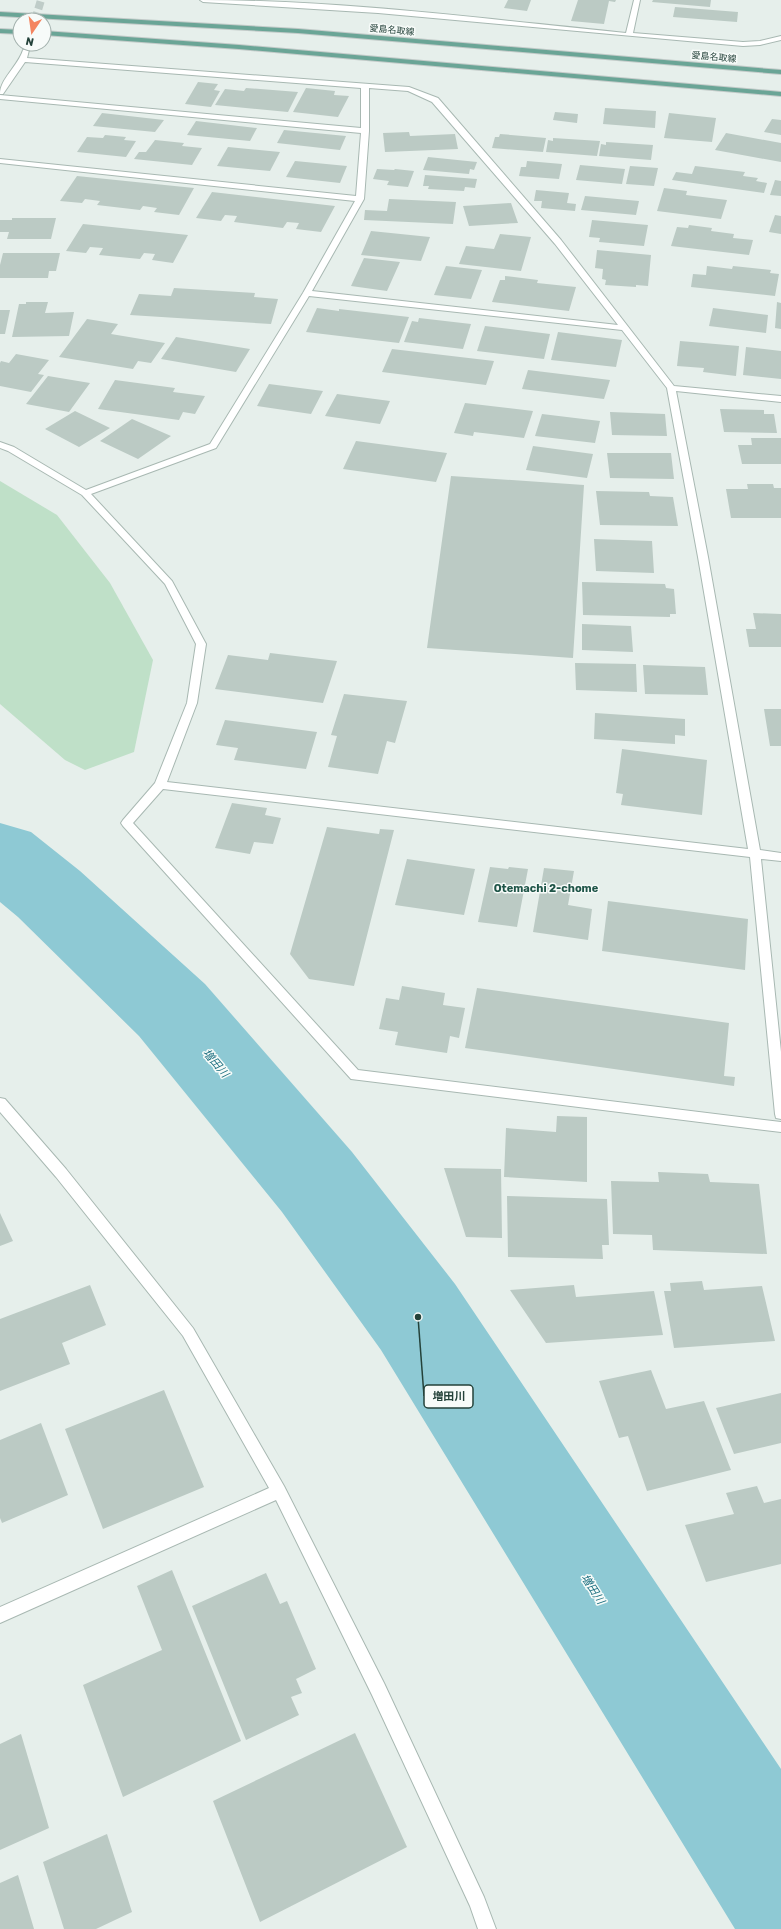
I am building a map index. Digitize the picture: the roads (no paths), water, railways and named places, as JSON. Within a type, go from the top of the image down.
[{"type":"main road","name":"愛島名取線","points":[[0,14],[298,31],[781,72]]},
{"type":"main road","points":[[0,30],[12,31]]},
{"type":"main road","points":[[52,34],[239,47],[781,94]]},
{"type":"street","points":[[203,0],[379,8],[629,35],[743,44],[760,43],[781,38]]},
{"type":"street","points":[[629,35],[637,0]]},
{"type":"street","points":[[0,92],[23,60],[25,52]]},
{"type":"street","points":[[23,60],[408,89],[435,100],[558,242],[672,388],[705,565],[755,854],[781,1114]]},
{"type":"street","points":[[85,493],[213,446],[307,293],[360,199],[365,131],[365,86]]},
{"type":"street","points":[[0,97],[365,131]]},
{"type":"street","points":[[0,161],[360,199]]},
{"type":"street","points":[[307,293],[625,328]]},
{"type":"street","points":[[672,388],[781,399]]},
{"type":"street","points":[[0,445],[11,449],[85,493],[169,583],[201,644],[192,703],[160,785],[127,823],[355,1075],[781,1127]]},
{"type":"street","points":[[160,785],[781,857]]},
{"type":"street","points":[[0,1103],[61,1173],[188,1332],[279,1491],[381,1696],[478,1903],[487,1929]]},
{"type":"street","points":[[0,1615],[279,1491]]},
{"type":"waterway","name":"増田川","points":[[0,854],[49,894],[172,1010],[317,1182],[418,1317],[781,1883]]},
{"type":"tunnel","points":[[37,12],[41,0]]},
{"type":"place","name":"増田川","points":[[418,1317]]},
{"type":"district","name":"Otemachi 2-chome","points":[[546,888]]}]
